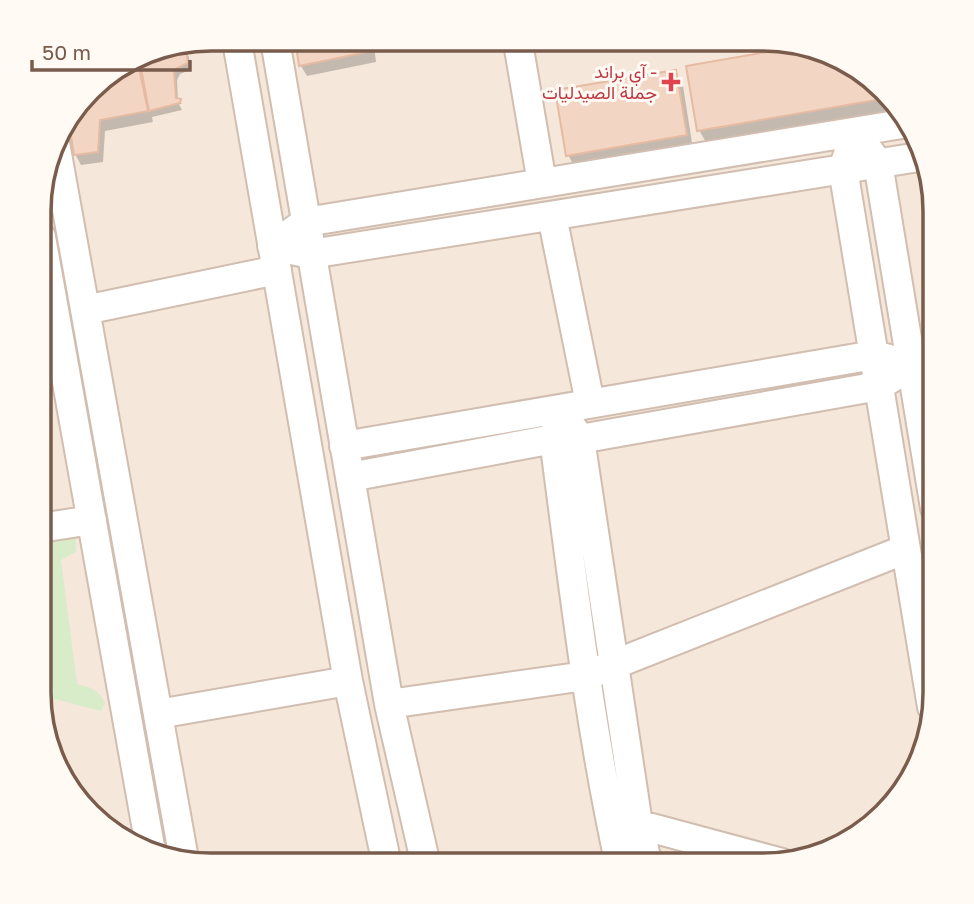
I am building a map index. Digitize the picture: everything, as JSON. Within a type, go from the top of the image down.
[{"type":"street","points":[[239,51],[348,681],[384,853]]},
{"type":"street","points":[[277,51],[388,704],[423,853]]},
{"type":"street","points":[[519,51],[541,183]]},
{"type":"street","points":[[275,258],[306,222],[898,125]]},
{"type":"street","points":[[855,132],[878,163],[923,433]]},
{"type":"street","points":[[855,132],[843,169],[923,652]]},
{"type":"street","points":[[85,310],[275,258],[914,158]]},
{"type":"street","points":[[58,162],[182,850]]},
{"type":"street","points":[[552,216],[590,404]]},
{"type":"street","points":[[51,322],[92,520],[149,841]]},
{"type":"street","points":[[344,446],[874,355],[912,365]]},
{"type":"street","points":[[350,477],[879,387],[912,365]]},
{"type":"street","points":[[562,410],[615,665],[638,824],[645,853]]},
{"type":"street","points":[[567,439],[585,676],[618,853]]},
{"type":"street","points":[[51,526],[92,520]]},
{"type":"street","points":[[388,704],[585,676],[906,549]]},
{"type":"street","points":[[158,714],[348,681]]},
{"type":"street","points":[[610,817],[745,853]]},
{"type":"shaded area","points":[[201,51],[773,51],[804,56],[834,67],[860,84],[883,105],[902,131],[911,150],[923,201],[923,693],[920,724],[907,764],[890,790],[869,813],[834,837],[814,845],[773,853],[211,853],[180,850],[140,837],[114,820],[91,799],[72,773],[63,754],[51,703],[52,190],[59,160],[72,131],[105,91],[140,67],[160,59]]},
{"type":"green space","points":[[63,536],[76,539],[76,552],[61,560],[77,684],[91,688],[100,695],[105,703],[101,711],[51,698],[51,538]]},
{"type":"building","points":[[297,51],[372,51],[299,66]]},
{"type":"building","points":[[773,51],[794,54],[834,67],[878,100],[697,131],[686,66]]},
{"type":"building","points":[[187,53],[188,63],[174,72],[176,98],[181,99],[180,103],[149,111],[141,67]]},
{"type":"building","points":[[139,68],[148,111],[100,120],[98,152],[74,155],[71,134],[78,122],[105,91]]},
{"type":"building","points":[[676,70],[687,135],[566,156],[555,90]]},
{"type":"place","name":"آي براند - جملة الصيدليات","points":[[671,82]]}]
